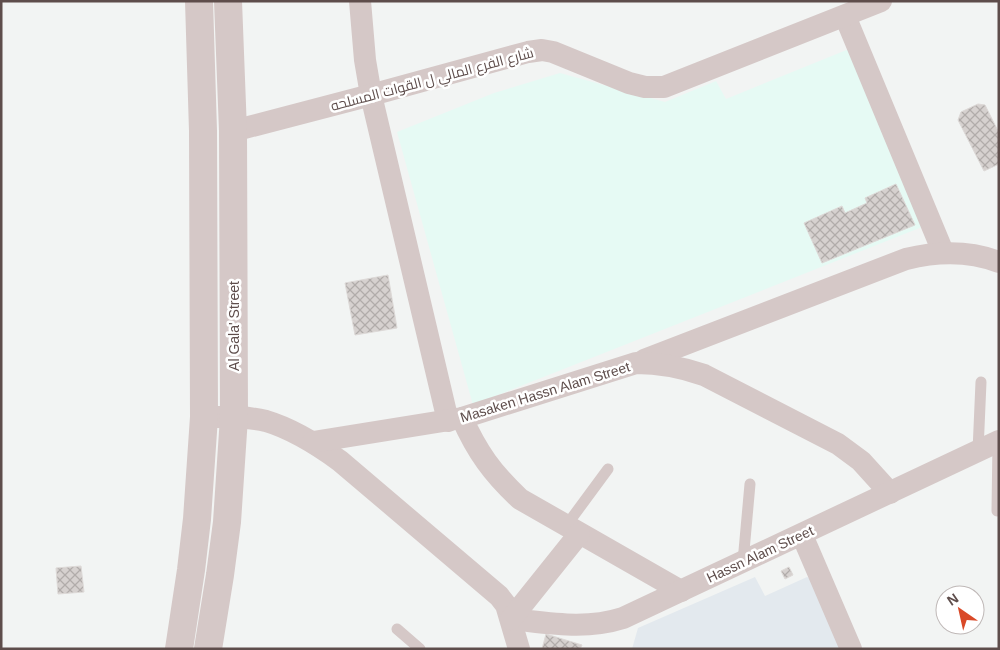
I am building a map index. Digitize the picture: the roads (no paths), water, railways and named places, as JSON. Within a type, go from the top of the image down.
[{"type":"street","points":[[179,649],[197,519],[204,417],[203,131],[199,1]]},
{"type":"street","name":"Al Gala' Street","points":[[208,649],[227,522],[234,417],[233,131],[228,1]]},
{"type":"street","points":[[360,1],[365,60],[371,95],[455,419],[472,441],[485,463],[520,499],[681,591]]},
{"type":"street","name":"شارع الفرع المالي ل القوات المسلحه","points":[[233,131],[514,55],[542,50],[564,55],[629,83],[645,87],[664,86],[881,1]]},
{"type":"street","points":[[845,16],[943,252]]},
{"type":"street","points":[[636,363],[906,259],[943,252],[965,253],[987,257],[999,262]]},
{"type":"street","name":"Masaken Hassn Alam Street","points":[[313,442],[455,419],[636,363],[653,363],[688,369],[838,444],[861,461],[890,493]]},
{"type":"street","points":[[204,417],[234,417],[265,421],[313,442],[340,461],[491,588],[506,605],[518,648]]},
{"type":"street","name":"Hassn Alam Street","points":[[511,619],[578,626],[608,623],[623,618],[992,445]]},
{"type":"street","points":[[511,619],[572,530]]},
{"type":"street","points":[[802,535],[851,649]]},
{"type":"lane","points":[[981,382],[992,445],[997,511]]},
{"type":"lane","points":[[572,530],[608,469]]},
{"type":"lane","points":[[743,562],[750,484]]},
{"type":"lane","points":[[398,629],[420,649]]}]
